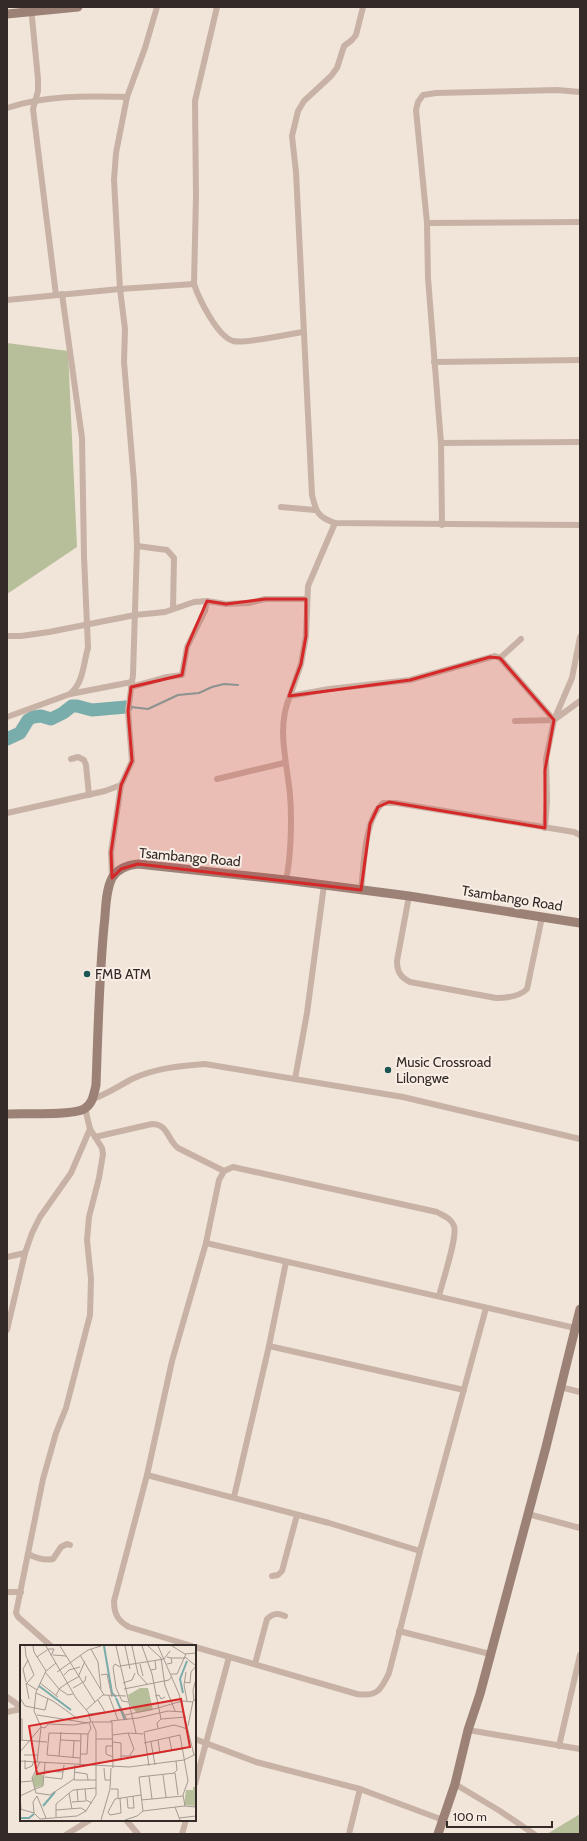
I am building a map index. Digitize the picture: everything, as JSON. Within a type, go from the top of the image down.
[{"type":"street","points":[[7,14],[31,10],[78,7]]},
{"type":"street","points":[[7,1114],[73,1112],[85,1108],[93,1099],[96,1085],[102,953],[108,894],[112,878],[111,852],[121,785],[132,762],[128,711],[132,684],[136,615],[137,546],[134,482],[124,362],[125,329],[120,289],[114,180],[116,153],[127,97],[146,48],[157,7]]},
{"type":"street","points":[[217,7],[195,101],[196,196],[194,284],[197,294],[214,324],[228,339],[239,341],[303,332]]},
{"type":"street","points":[[363,7],[356,35],[344,46],[337,68],[331,76],[304,101],[298,111],[292,136],[296,172],[312,495],[316,510],[327,520],[335,523],[580,526]]},
{"type":"street","points":[[31,10],[38,79],[38,91],[33,109],[59,295],[82,438],[84,556],[88,648],[85,655],[79,685],[70,694]]},
{"type":"street","points":[[442,525],[441,443],[428,278],[427,223],[416,110],[418,102],[423,95],[436,93],[556,90],[580,92]]},
{"type":"street","points":[[7,108],[35,100],[88,96],[127,97]]},
{"type":"street","points":[[427,223],[580,222]]},
{"type":"street","points":[[7,300],[120,289],[194,284]]},
{"type":"street","points":[[434,362],[580,360]]},
{"type":"street","points":[[441,443],[580,442]]},
{"type":"street","points":[[281,507],[316,510]]},
{"type":"street","points":[[286,880],[290,861],[290,804],[284,763],[284,715],[301,664],[306,636],[306,599],[308,586],[335,523]]},
{"type":"street","points":[[137,546],[167,550],[174,558],[173,609]]},
{"type":"street","points":[[7,636],[21,636],[87,625],[173,609],[194,602],[207,601],[226,604],[249,603],[265,599],[306,599]]},
{"type":"street","points":[[7,717],[70,694],[182,675],[187,647],[205,611],[207,601]]},
{"type":"street","points":[[545,828],[547,801],[545,770],[554,720],[572,678],[580,637]]},
{"type":"street","points":[[500,658],[521,639]]},
{"type":"street","points":[[290,696],[329,688],[410,680],[495,656],[500,658],[554,720]]},
{"type":"street","points":[[515,721],[554,720],[580,701]]},
{"type":"street","points":[[71,759],[78,758],[84,760],[86,765],[89,795]]},
{"type":"street","points":[[217,779],[284,763]]},
{"type":"street","points":[[7,813],[89,795],[121,785]]},
{"type":"street","points":[[361,890],[370,824],[375,813],[383,803],[396,803],[574,832],[580,835]]},
{"type":"street","name":"Tsambango Road","points":[[112,878],[121,869],[138,864],[286,880],[409,896],[580,923]]},
{"type":"street","points":[[295,1078],[307,1013],[324,885]]},
{"type":"street","points":[[409,896],[397,961],[397,967],[403,979],[410,982],[496,998],[506,998],[523,993],[530,984],[542,917]]},
{"type":"street","points":[[93,1099],[105,1095],[133,1079],[151,1072],[178,1066],[205,1064],[403,1097],[580,1138]]},
{"type":"street","points":[[50,1645],[16,1615],[43,1479],[56,1433],[66,1408],[90,1315],[91,1279],[87,1240],[90,1216],[100,1178],[103,1154],[102,1148],[90,1129],[85,1108]]},
{"type":"street","points":[[95,1137],[152,1124],[159,1124],[163,1127],[178,1148],[224,1171]]},
{"type":"street","points":[[7,1330],[25,1253],[32,1233],[40,1217],[71,1173],[90,1129]]},
{"type":"street","points":[[189,1645],[129,1627],[122,1623],[114,1610],[115,1593],[147,1475],[172,1361],[206,1243],[219,1180],[224,1171],[233,1167],[437,1212],[448,1218],[454,1227],[454,1238],[439,1296]]},
{"type":"street","points":[[206,1243],[575,1328]]},
{"type":"street","points":[[7,1257],[25,1253]]},
{"type":"street","points":[[234,1497],[269,1346],[286,1262]]},
{"type":"street","points":[[196,1647],[357,1694],[367,1695],[377,1693],[384,1684],[389,1673],[420,1551],[486,1308]]},
{"type":"street","points":[[438,1834],[455,1784],[468,1730],[528,1514],[580,1309]]},
{"type":"street","points":[[269,1346],[464,1390]]},
{"type":"street","points":[[560,1387],[580,1392]]},
{"type":"street","points":[[147,1475],[234,1497],[420,1551]]},
{"type":"street","points":[[528,1514],[580,1528]]},
{"type":"street","points":[[272,1576],[278,1575],[282,1571],[297,1515]]},
{"type":"street","points":[[28,1554],[47,1560],[53,1559],[61,1547],[67,1544],[70,1545]]},
{"type":"street","points":[[7,1592],[21,1592]]},
{"type":"street","points":[[255,1664],[267,1619],[272,1615],[278,1614],[286,1616]]},
{"type":"street","points":[[399,1631],[490,1654]]},
{"type":"street","points":[[559,1746],[580,1656]]},
{"type":"street","points":[[196,1780],[229,1657]]},
{"type":"street","points":[[7,1697],[20,1707]]},
{"type":"street","points":[[7,1712],[20,1708]]},
{"type":"street","points":[[468,1730],[580,1749]]},
{"type":"street","points":[[196,1739],[256,1762],[360,1789],[443,1820]]},
{"type":"street","points":[[455,1784],[500,1810],[534,1834]]},
{"type":"street","points":[[349,1834],[360,1789]]},
{"type":"street","points":[[67,1834],[88,1821]]},
{"type":"street","points":[[127,1821],[138,1834]]},
{"type":"street","points":[[182,1834],[186,1821]]},
{"type":"highlighted area","points":[[265,599],[306,599],[306,636],[301,664],[289,696],[410,680],[490,657],[500,658],[554,720],[545,770],[545,828],[389,802],[378,807],[370,824],[361,890],[138,864],[121,869],[112,878],[111,852],[121,785],[132,761],[128,711],[131,687],[182,675],[187,647],[207,601],[226,604]]},
{"type":"green space","points":[[7,343],[68,351],[77,547],[7,594]]},
{"type":"green space","points":[[580,1814],[580,1834],[547,1834]]},
{"type":"waterway","points":[[131,707],[148,709],[178,695],[199,693],[212,687],[224,684],[238,685]]},
{"type":"waterway","points":[[7,739],[20,733],[28,720],[33,717],[41,716],[51,719],[63,713],[72,706],[92,710],[126,707]]},
{"type":"place","name":"FMB ATM","points":[[87,974]]},
{"type":"place","name":"Music Crossroad Lilongwe","points":[[388,1070]]}]
